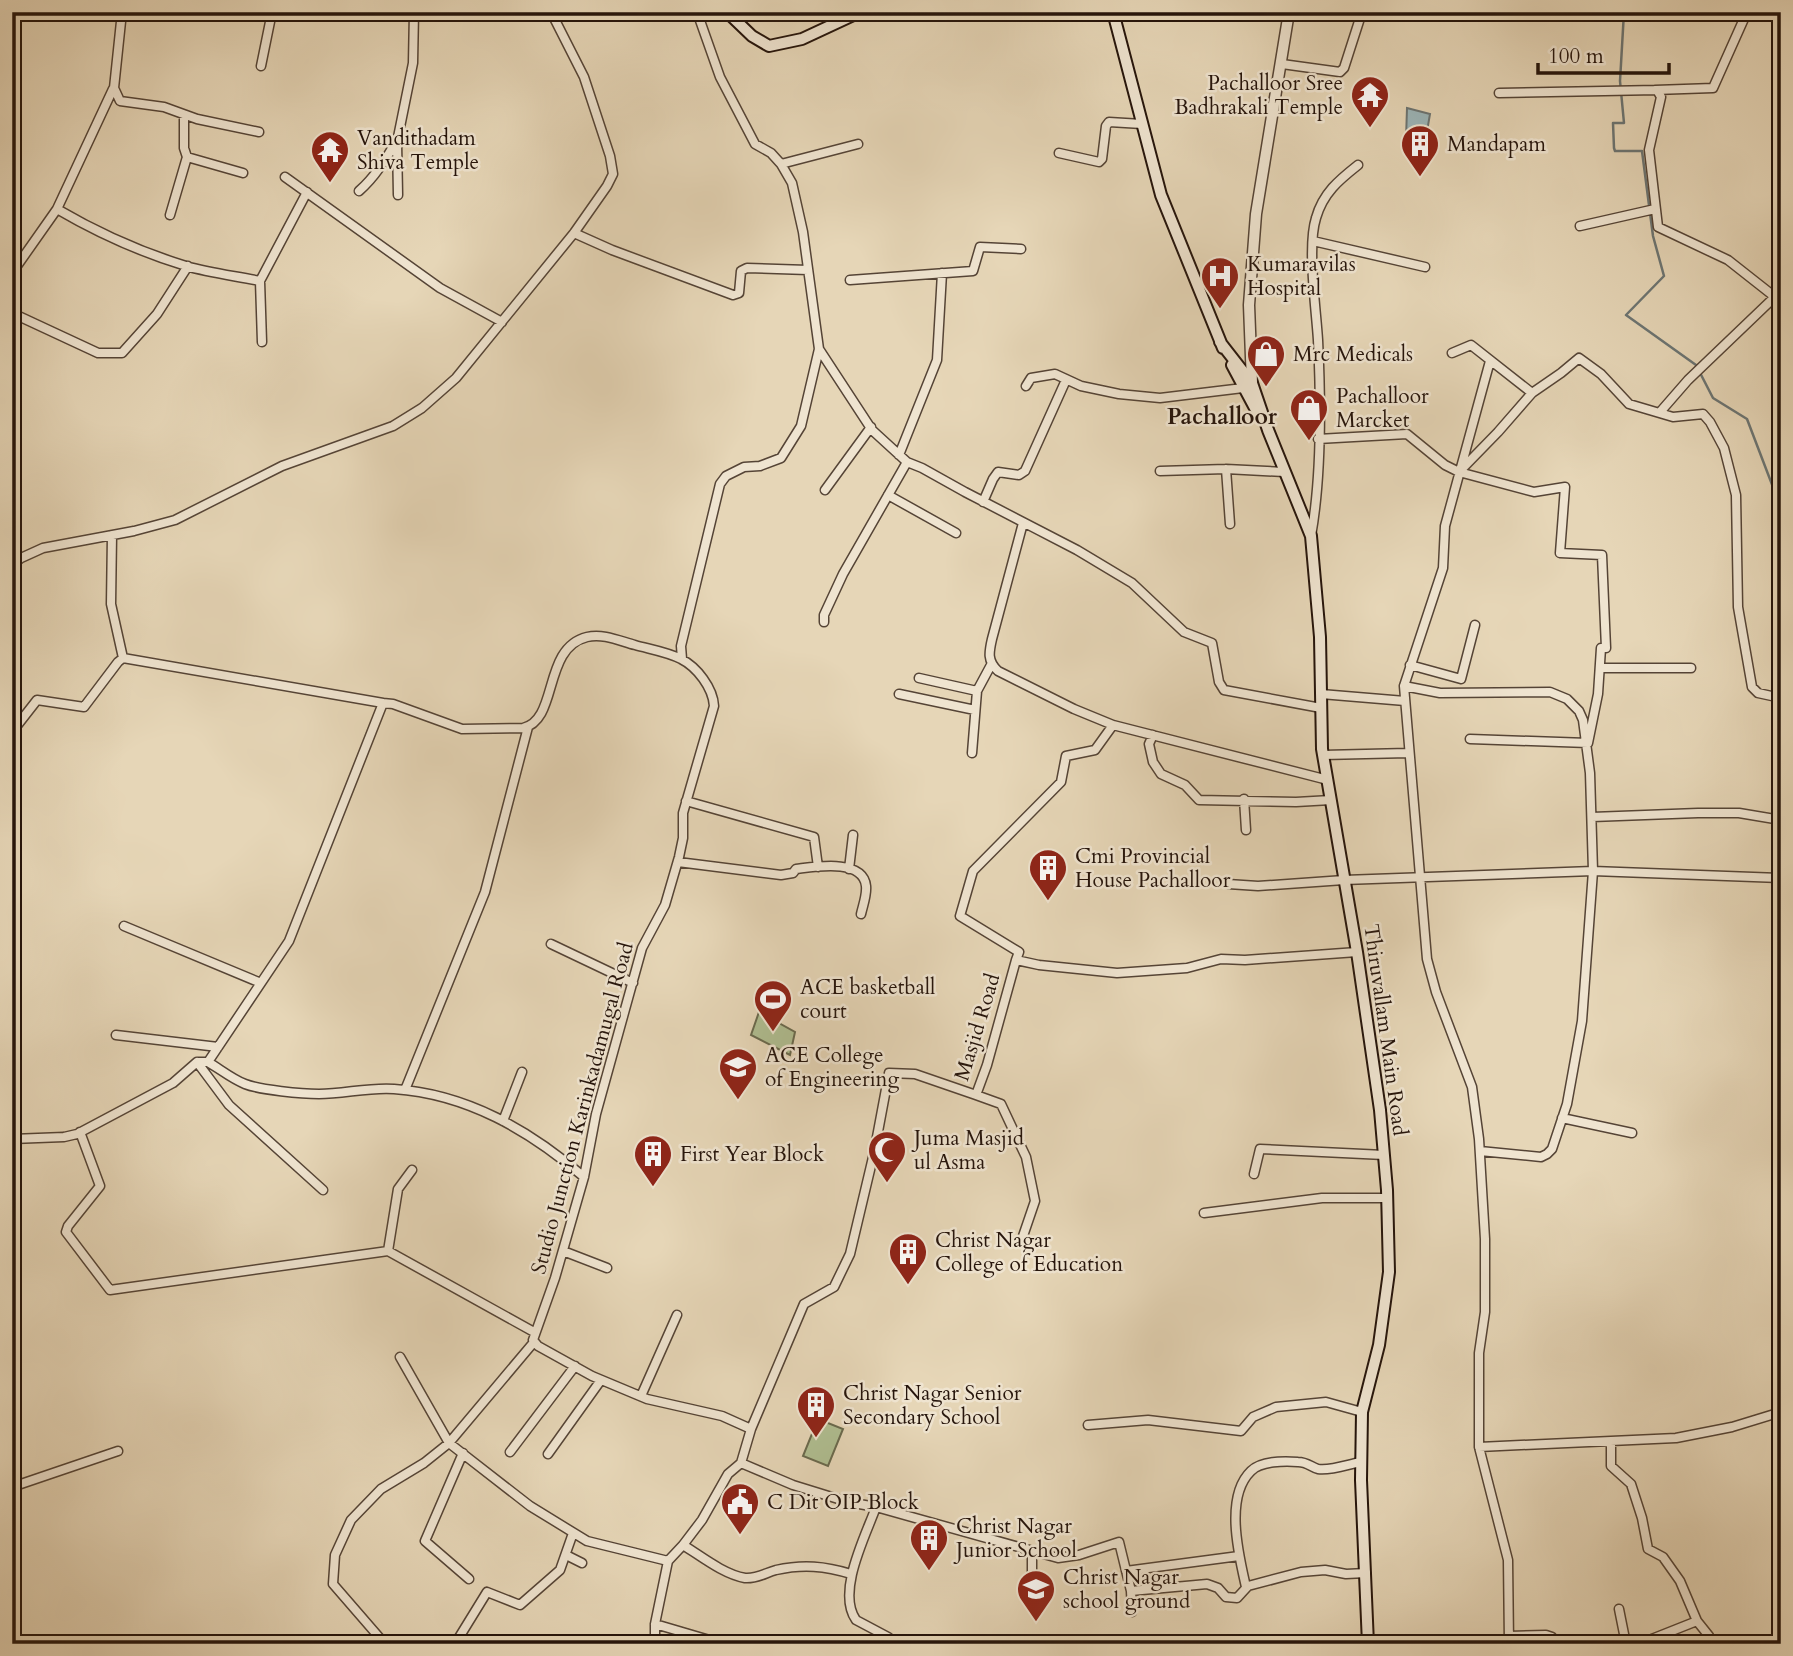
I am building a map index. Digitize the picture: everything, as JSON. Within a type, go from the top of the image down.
[{"type":"main road","points":[[727,12],[752,36],[769,46],[802,39],[860,12]]},
{"type":"main road","name":"Thiruvallam Main Road","points":[[1113,12],[1161,195],[1220,342],[1247,386],[1268,430],[1311,536],[1320,637],[1323,755],[1357,952],[1380,1110],[1388,1198],[1389,1272],[1379,1346],[1362,1412],[1368,1644]]},
{"type":"street","points":[[12,273],[57,209],[114,88],[122,12]]},
{"type":"street","points":[[261,66],[272,12]]},
{"type":"street","points":[[398,195],[398,138],[413,63],[414,12]]},
{"type":"street","points":[[12,565],[20,558],[43,548],[175,520],[282,466],[393,426],[422,408],[456,378],[574,233],[613,174],[584,77],[551,12]]},
{"type":"street","points":[[12,732],[37,700],[83,707],[123,659],[393,704],[462,729],[528,727],[539,719],[562,656],[574,643],[587,637],[607,638],[682,659],[681,646],[720,484],[731,473],[744,467],[760,466],[781,458],[801,426],[819,349],[799,210],[792,183],[771,153],[755,144],[720,77],[697,12]]},
{"type":"street","points":[[1026,386],[1031,378],[1038,375],[1055,374],[1081,386],[1160,398],[1247,386],[1249,305],[1256,215],[1289,12]]},
{"type":"street","points":[[1282,64],[1340,72],[1344,68],[1362,12]]},
{"type":"street","points":[[1499,93],[1713,88],[1747,12]]},
{"type":"street","points":[[114,88],[117,97],[125,103],[164,107],[184,115],[259,132]]},
{"type":"street","points":[[1655,90],[1661,97],[1649,150],[1656,223],[1660,230],[1728,260],[1778,294],[1688,380],[1661,411]]},
{"type":"street","points":[[170,215],[187,157],[184,148],[184,115]]},
{"type":"street","points":[[1059,153],[1099,162],[1108,122],[1142,124]]},
{"type":"street","points":[[359,191],[387,159],[398,138]]},
{"type":"street","points":[[781,164],[858,144]]},
{"type":"street","points":[[187,157],[243,173]]},
{"type":"street","points":[[1311,536],[1317,503],[1319,368],[1313,241],[1315,220],[1328,191],[1358,165]]},
{"type":"street","points":[[285,177],[440,288],[502,322]]},
{"type":"street","points":[[262,342],[260,281],[307,192]]},
{"type":"street","points":[[57,209],[95,231],[188,266],[260,281]]},
{"type":"street","points":[[1580,226],[1655,209]]},
{"type":"street","points":[[574,233],[733,295],[739,293],[741,271],[747,268],[808,270]]},
{"type":"street","points":[[1313,241],[1425,267]]},
{"type":"street","points":[[850,281],[973,271],[980,247],[1021,249]]},
{"type":"street","points":[[12,313],[98,353],[122,353],[157,314],[188,266]]},
{"type":"street","points":[[899,455],[937,360],[942,274]]},
{"type":"street","points":[[1452,353],[1471,345],[1532,393]]},
{"type":"street","points":[[819,349],[880,439],[907,462],[1077,550],[1132,583],[1184,632],[1212,643],[1219,682],[1224,690],[1321,708]]},
{"type":"street","points":[[1459,472],[1532,393],[1579,358],[1601,374],[1629,404],[1678,417],[1699,412],[1703,414],[1724,448],[1736,495],[1738,607],[1752,687],[1758,693],[1781,698]]},
{"type":"street","points":[[1490,360],[1445,526],[1443,568],[1404,686],[1427,959],[1436,992],[1472,1087],[1480,1151],[1485,1239],[1485,1312],[1479,1353],[1479,1447],[1508,1560],[1509,1640],[1546,1635],[1552,1637],[1556,1644]]},
{"type":"street","points":[[983,502],[992,479],[998,472],[1019,475],[1025,471],[1066,380]]},
{"type":"street","points":[[825,491],[871,426]]},
{"type":"street","points":[[1318,439],[1407,434],[1445,465],[1459,472],[1535,492],[1565,487],[1560,553],[1602,555],[1606,648],[1601,648],[1598,694],[1588,743]]},
{"type":"street","points":[[824,622],[824,615],[844,575],[907,462]]},
{"type":"street","points":[[1160,471],[1226,469],[1284,472]]},
{"type":"street","points":[[1226,469],[1230,524]]},
{"type":"street","points":[[888,495],[956,533]]},
{"type":"street","points":[[1023,523],[989,655],[991,665],[998,671],[1113,725],[1328,780]]},
{"type":"street","points":[[112,535],[111,604],[123,659]]},
{"type":"street","points":[[1410,665],[1461,679],[1475,625]]},
{"type":"street","name":"Studio Junction Karinkadamugal Road","points":[[534,1342],[534,1332],[555,1278],[584,1177],[596,1114],[642,948],[665,905],[678,862],[683,838],[683,813],[714,706],[714,698],[702,677],[682,659]]},
{"type":"street","points":[[972,753],[977,691],[991,665]]},
{"type":"street","points":[[1600,668],[1691,668]]},
{"type":"street","points":[[919,678],[977,691]]},
{"type":"street","points":[[1404,686],[1440,694],[1533,691],[1560,695],[1579,711],[1586,727],[1593,871],[1582,1021],[1567,1104],[1552,1149],[1547,1154],[1541,1157],[1480,1151]]},
{"type":"street","points":[[899,694],[975,710]]},
{"type":"street","points":[[1321,694],[1405,701]]},
{"type":"street","points":[[208,1062],[289,941],[383,703]]},
{"type":"street","points":[[1016,960],[1019,951],[960,916],[974,872],[1061,782],[1066,756],[1095,750],[1113,725]]},
{"type":"street","points":[[405,1090],[485,892],[528,727]]},
{"type":"street","points":[[1153,735],[1149,744],[1153,762],[1161,774],[1185,785],[1199,800],[1331,800]]},
{"type":"street","points":[[1470,739],[1588,743]]},
{"type":"street","points":[[1323,755],[1408,753]]},
{"type":"street","points":[[1244,799],[1246,830]]},
{"type":"street","points":[[686,801],[814,837],[818,867]]},
{"type":"street","points":[[1592,817],[1739,813],[1781,820]]},
{"type":"street","points":[[849,869],[853,835]]},
{"type":"street","points":[[678,862],[780,875],[793,873],[796,869],[833,865],[849,869],[858,873],[866,884],[861,914]]},
{"type":"street","points":[[1228,884],[1258,886],[1344,880],[1593,871],[1781,878]]},
{"type":"street","points":[[124,926],[261,983]]},
{"type":"street","points":[[551,944],[633,983]]},
{"type":"street","name":"Masjid Road","points":[[751,1429],[804,1304],[834,1287],[850,1254],[874,1153],[889,1073],[915,1074],[976,1095],[1016,960],[1117,973],[1187,968],[1221,959],[1245,960],[1357,952]]},
{"type":"street","points":[[116,1035],[218,1047]]},
{"type":"street","points":[[12,1139],[64,1137],[80,1132],[173,1083],[197,1062],[208,1062],[239,1081],[253,1086],[319,1094],[379,1088],[456,1099],[524,1132],[557,1154],[584,1177]]},
{"type":"street","points":[[197,1062],[229,1105],[323,1190]]},
{"type":"street","points":[[503,1121],[522,1072]]},
{"type":"street","points":[[976,1095],[1000,1104],[1026,1157],[1035,1201],[1022,1239]]},
{"type":"street","points":[[1562,1118],[1632,1133]]},
{"type":"street","points":[[85,1143],[90,1128]]},
{"type":"street","points":[[80,1132],[100,1188],[66,1232],[110,1290],[388,1251],[534,1332]]},
{"type":"street","points":[[1254,1174],[1260,1149],[1384,1155]]},
{"type":"street","points":[[388,1251],[398,1189],[412,1170]]},
{"type":"street","points":[[1204,1213],[1322,1198],[1388,1198]]},
{"type":"street","points":[[563,1251],[607,1268]]},
{"type":"street","points":[[641,1396],[677,1315]]},
{"type":"street","points":[[385,1644],[333,1584],[335,1555],[351,1520],[381,1489],[424,1463],[449,1443],[534,1342],[601,1380],[641,1396],[722,1416],[751,1429],[741,1463],[729,1474],[702,1520],[668,1561],[655,1624],[656,1644]]},
{"type":"street","points":[[400,1357],[449,1443],[530,1506],[587,1541],[668,1561]]},
{"type":"street","points":[[510,1452],[575,1366]]},
{"type":"street","points":[[548,1454],[601,1380]]},
{"type":"street","points":[[1088,1425],[1149,1420],[1241,1431],[1253,1417],[1276,1407],[1326,1402],[1362,1412]]},
{"type":"street","points":[[1479,1447],[1676,1438],[1732,1427],[1781,1412]]},
{"type":"street","points":[[1611,1441],[1611,1466],[1631,1484],[1648,1549],[1663,1557],[1680,1581],[1697,1621],[1709,1636],[1711,1644]]},
{"type":"street","points":[[12,1487],[118,1451]]},
{"type":"street","points":[[463,1453],[425,1541],[469,1579]]},
{"type":"street","points":[[1246,1587],[1239,1556],[1235,1511],[1253,1469],[1286,1462],[1305,1462],[1320,1469],[1362,1462]]},
{"type":"street","points":[[741,1463],[793,1485],[848,1502],[876,1507],[1058,1558],[1079,1555],[1119,1542],[1132,1612]]},
{"type":"street","points":[[876,1507],[851,1574],[850,1604],[852,1615],[860,1623],[897,1644]]},
{"type":"street","points":[[454,1644],[487,1592],[520,1605],[560,1570],[573,1533]]},
{"type":"street","points":[[683,1545],[729,1572],[743,1577],[755,1578],[775,1570],[809,1565],[851,1574]]},
{"type":"street","points":[[1032,1552],[1032,1608]]},
{"type":"street","points":[[566,1555],[582,1563]]},
{"type":"street","points":[[1126,1571],[1239,1556]]},
{"type":"street","points":[[1130,1591],[1207,1584],[1218,1588],[1226,1597],[1237,1598],[1246,1587],[1313,1570],[1346,1574],[1366,1573]]},
{"type":"street","points":[[1619,1609],[1626,1644]]},
{"type":"street","points":[[1639,1644],[1697,1621]]},
{"type":"street","points":[[655,1624],[723,1644]]},
{"type":"green space","name":"ACE basketball court","points":[[759,1012],[795,1032],[790,1055],[751,1035]]},
{"type":"green space","points":[[818,1419],[843,1429],[828,1466],[803,1456]]},
{"type":"water","points":[[1407,108],[1430,114],[1425,143],[1406,139]]},
{"type":"waterway","points":[[1624,12],[1620,81],[1624,123],[1613,123],[1614,148],[1615,151],[1642,151],[1653,236],[1664,276],[1626,315],[1696,365],[1713,398],[1747,419],[1781,508]]},
{"type":"place","name":"Pachalloor Sree Badhrakali Temple","points":[[1370,129]]},
{"type":"place","name":"Mandapam","points":[[1420,178]]},
{"type":"place","name":"Vandithadam Shiva Temple","points":[[330,184]]},
{"type":"place","name":"Kumaravilas Hospital","points":[[1220,310]]},
{"type":"place","name":"Mrc Medicals","points":[[1266,388]]},
{"type":"place","name":"Pachalloor Marcket","points":[[1309,442]]},
{"type":"place","name":"Cmi Provincial House Pachalloor","points":[[1048,902]]},
{"type":"place","name":"ACE basketball court","points":[[773,1033]]},
{"type":"place","name":"ACE College of Engineering","points":[[738,1101]]},
{"type":"place","name":"Juma Masjid ul Asma","points":[[887,1184]]},
{"type":"place","name":"First Year Block","points":[[653,1188]]},
{"type":"place","name":"Christ Nagar College of Education","points":[[908,1286]]},
{"type":"place","name":"Christ Nagar Senior Secondary School","points":[[816,1439]]},
{"type":"place","name":"C Dit OIP Block","points":[[740,1536]]},
{"type":"place","name":"Christ Nagar Junior School","points":[[929,1572]]},
{"type":"place","name":"Christ Nagar school ground","points":[[1036,1623]]},
{"type":"district","name":"Pachalloor","points":[[1222,416]]}]
